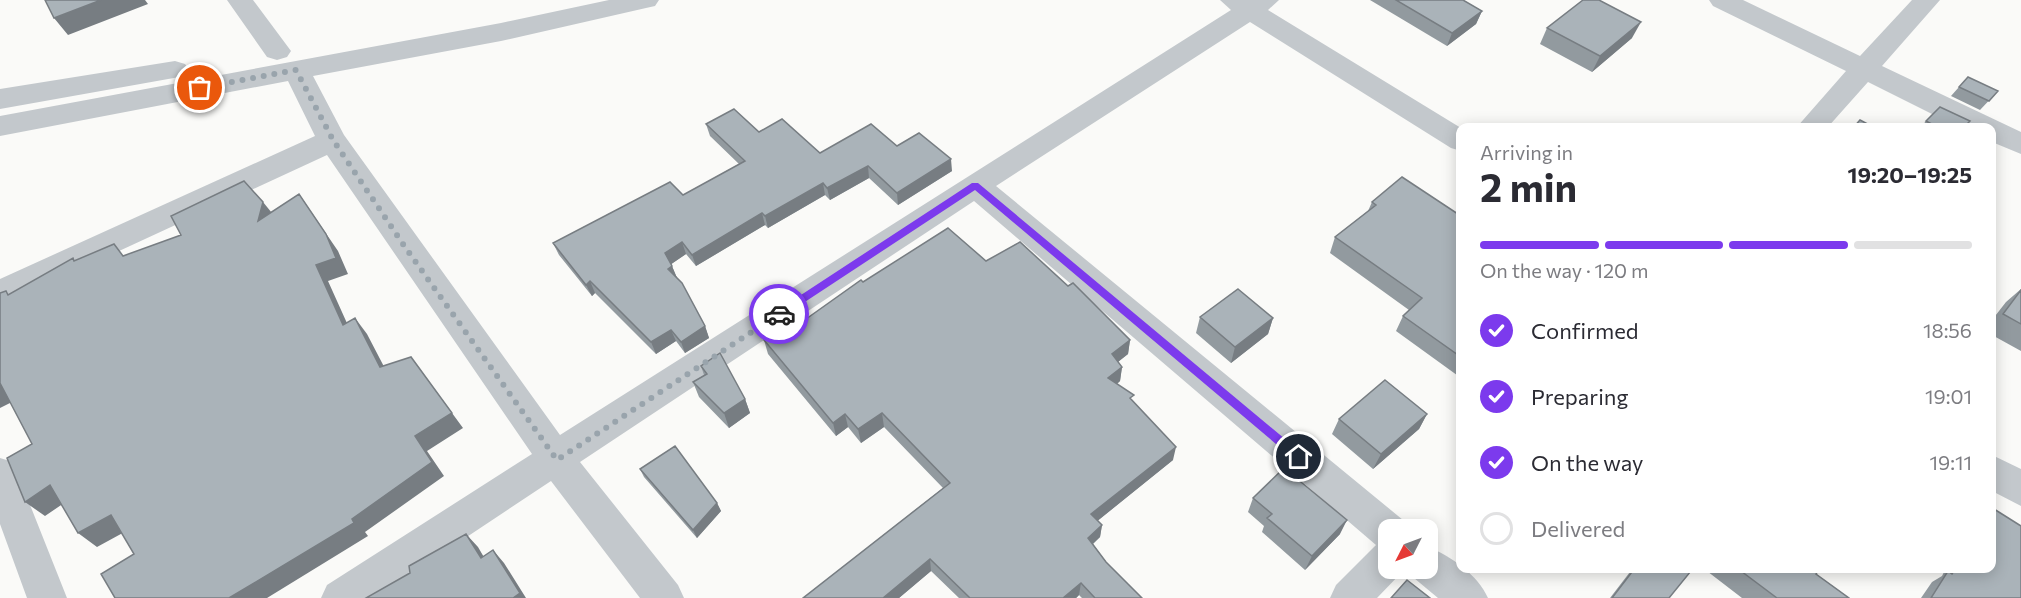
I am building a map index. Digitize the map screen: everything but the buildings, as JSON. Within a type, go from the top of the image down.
[{"type":"street","points":[[240,0],[286,60],[333,140],[405,247],[557,460],[664,598]]},
{"type":"street","points":[[0,126],[551,0]]},
{"type":"street","points":[[0,99],[501,32],[646,0]]},
{"type":"street","points":[[1722,0],[1976,123]]},
{"type":"street","points":[[1814,123],[1927,0]]},
{"type":"street","points":[[341,598],[557,460],[1250,4],[1456,138]]},
{"type":"street","points":[[1996,132],[2021,144]]},
{"type":"street","points":[[0,293],[333,140]]},
{"type":"street","points":[[975,185],[1378,523]]},
{"type":"street","points":[[1996,473],[2021,489]]},
{"type":"street","points":[[0,474],[47,598]]},
{"type":"street","points":[[1350,598],[1378,569]]},
{"type":"street","points":[[1438,573],[1468,598]]},
{"type":"way so far","points":[[200,88],[296,70],[333,140],[405,247],[557,460],[779,314]]},
{"type":"route","points":[[779,314],[975,185],[1299,457]]}]
